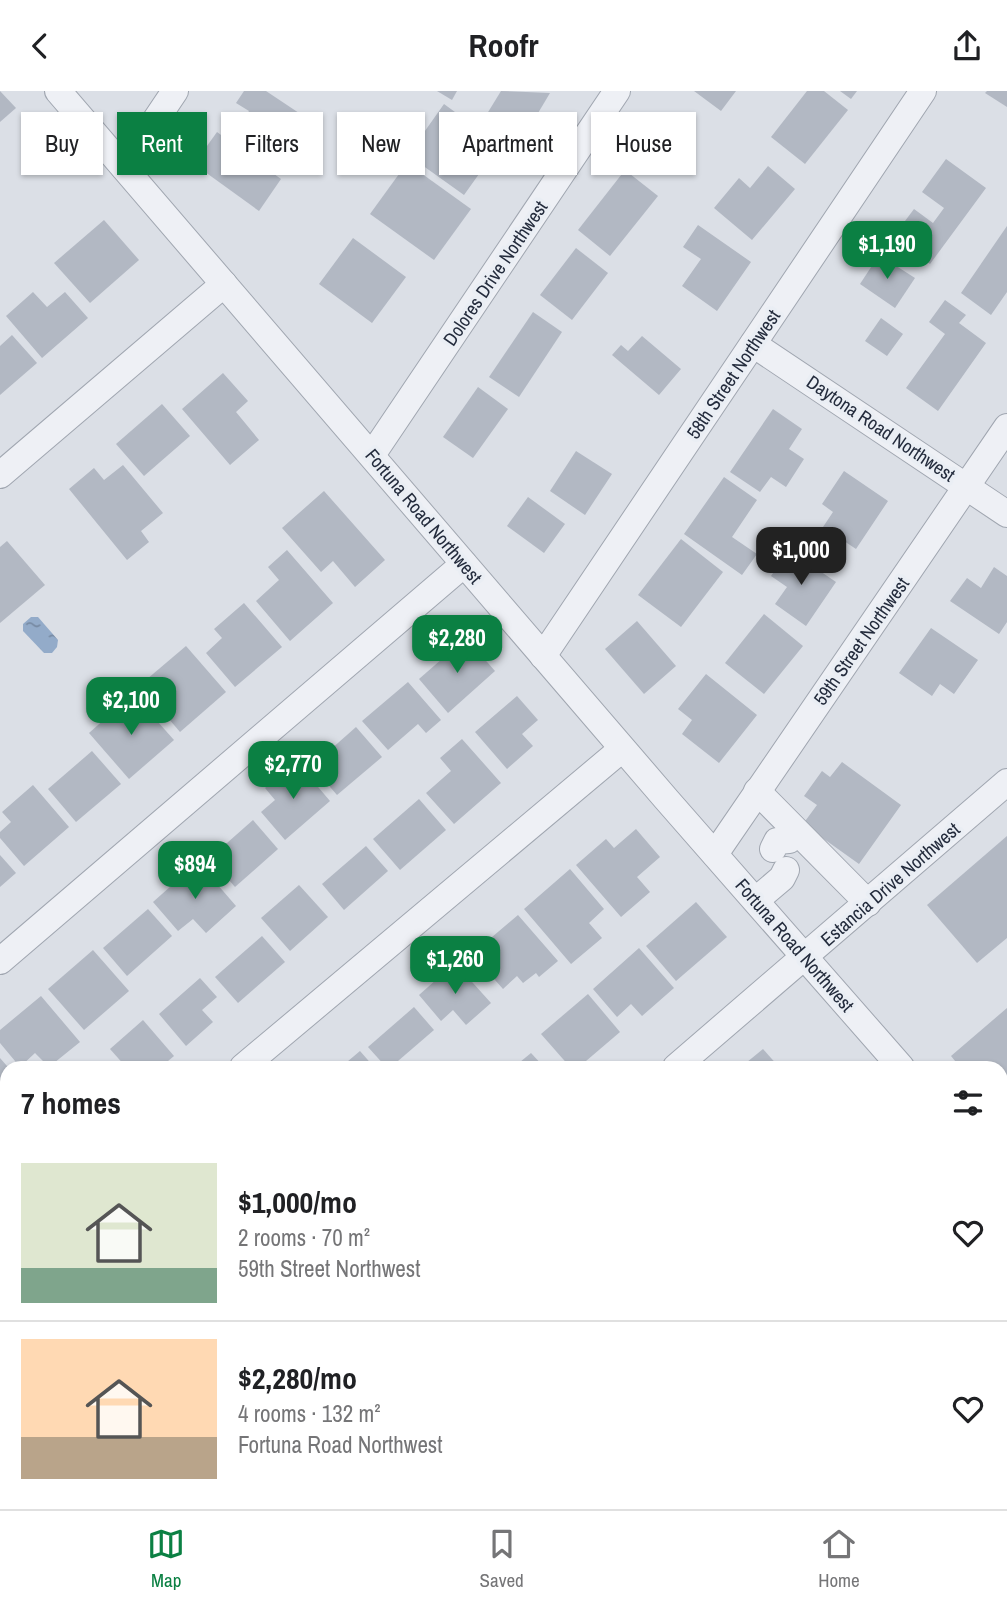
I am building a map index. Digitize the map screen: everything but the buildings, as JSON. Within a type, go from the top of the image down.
[{"type":"street","name":"Fortuna Road Northwest","points":[[58,91],[117,159]]},
{"type":"street","points":[[161,112],[175,91]]},
{"type":"street","name":"Dolores Drive Northwest","points":[[372,454],[617,91]]},
{"type":"street","name":"58th Street Northwest","points":[[543,656],[923,91]]},
{"type":"street","name":"Fortuna Road Northwest","points":[[131,175],[715,854],[778,863],[807,957],[896,1061]]},
{"type":"street","points":[[0,475],[223,283]]},
{"type":"street","name":"Daytona Road Northwest","points":[[753,344],[1007,514]]},
{"type":"street","name":"59th Street Northwest","points":[[715,854],[1007,427]]},
{"type":"street","points":[[0,961],[464,564]]},
{"type":"street","points":[[250,1061],[622,749]]},
{"type":"street","name":"Estancia Drive Northwest","points":[[683,1061],[1007,782]]},
{"type":"street","points":[[757,791],[778,863],[868,903]]},
{"type":"water","points":[[31,617],[38,617],[58,640],[52,653],[44,653],[23,631],[23,624]]}]
